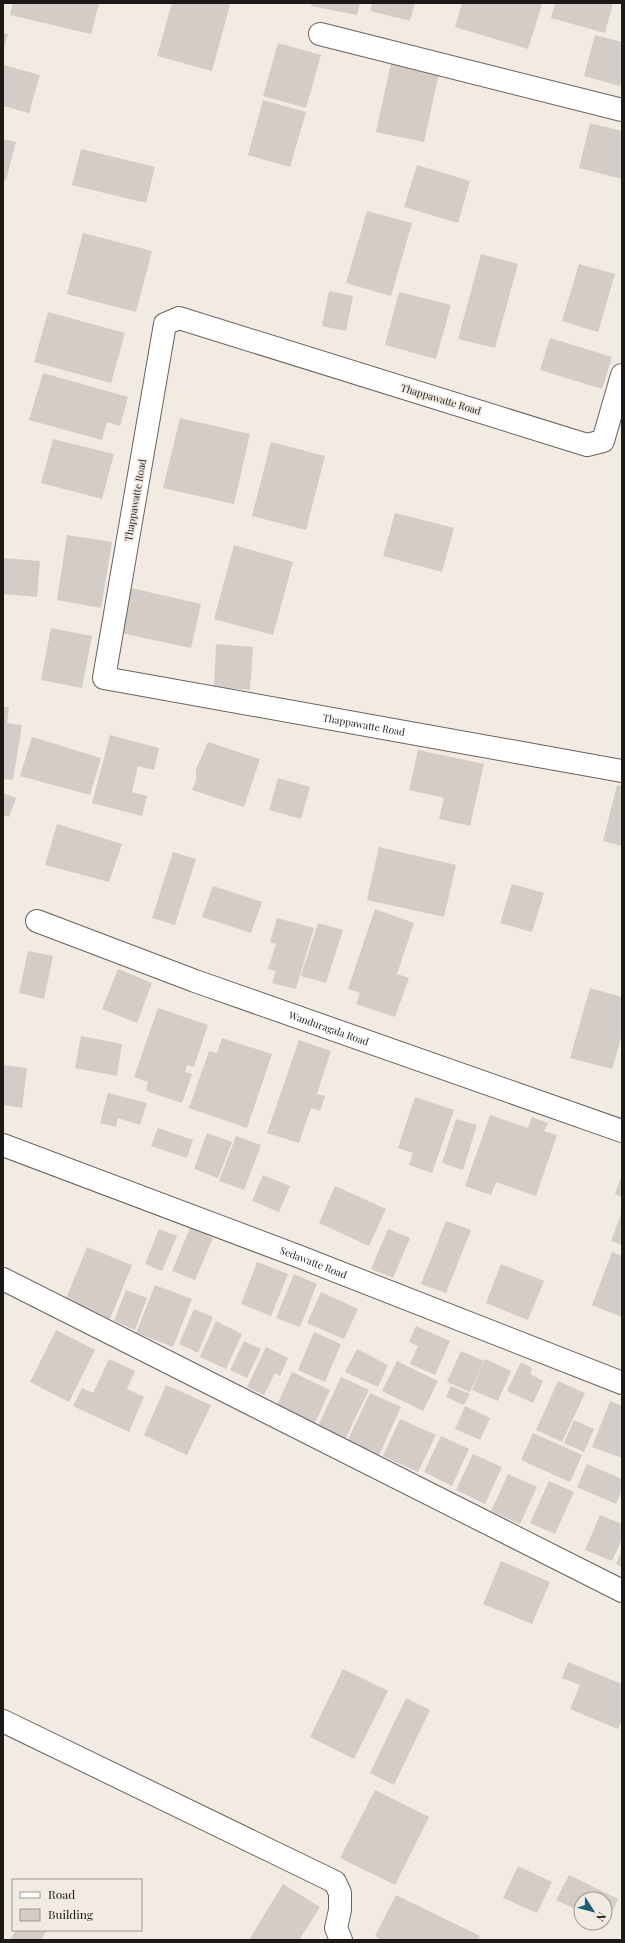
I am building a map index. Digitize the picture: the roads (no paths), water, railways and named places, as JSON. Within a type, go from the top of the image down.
[{"type":"street","points":[[320,34],[622,110]]},
{"type":"street","name":"Thappawatte Road","points":[[622,375],[603,441],[587,445],[179,318],[165,324],[104,678],[622,771]]},
{"type":"street","name":"Wanduragala Road","points":[[37,921],[195,981],[622,1130]]},
{"type":"street","name":"Sedawatte Road","points":[[3,1145],[295,1255],[622,1383]]},
{"type":"street","points":[[3,1279],[622,1591]]},
{"type":"street","points":[[3,1721],[335,1882],[340,1894],[340,1910],[336,1928],[341,1940]]}]
